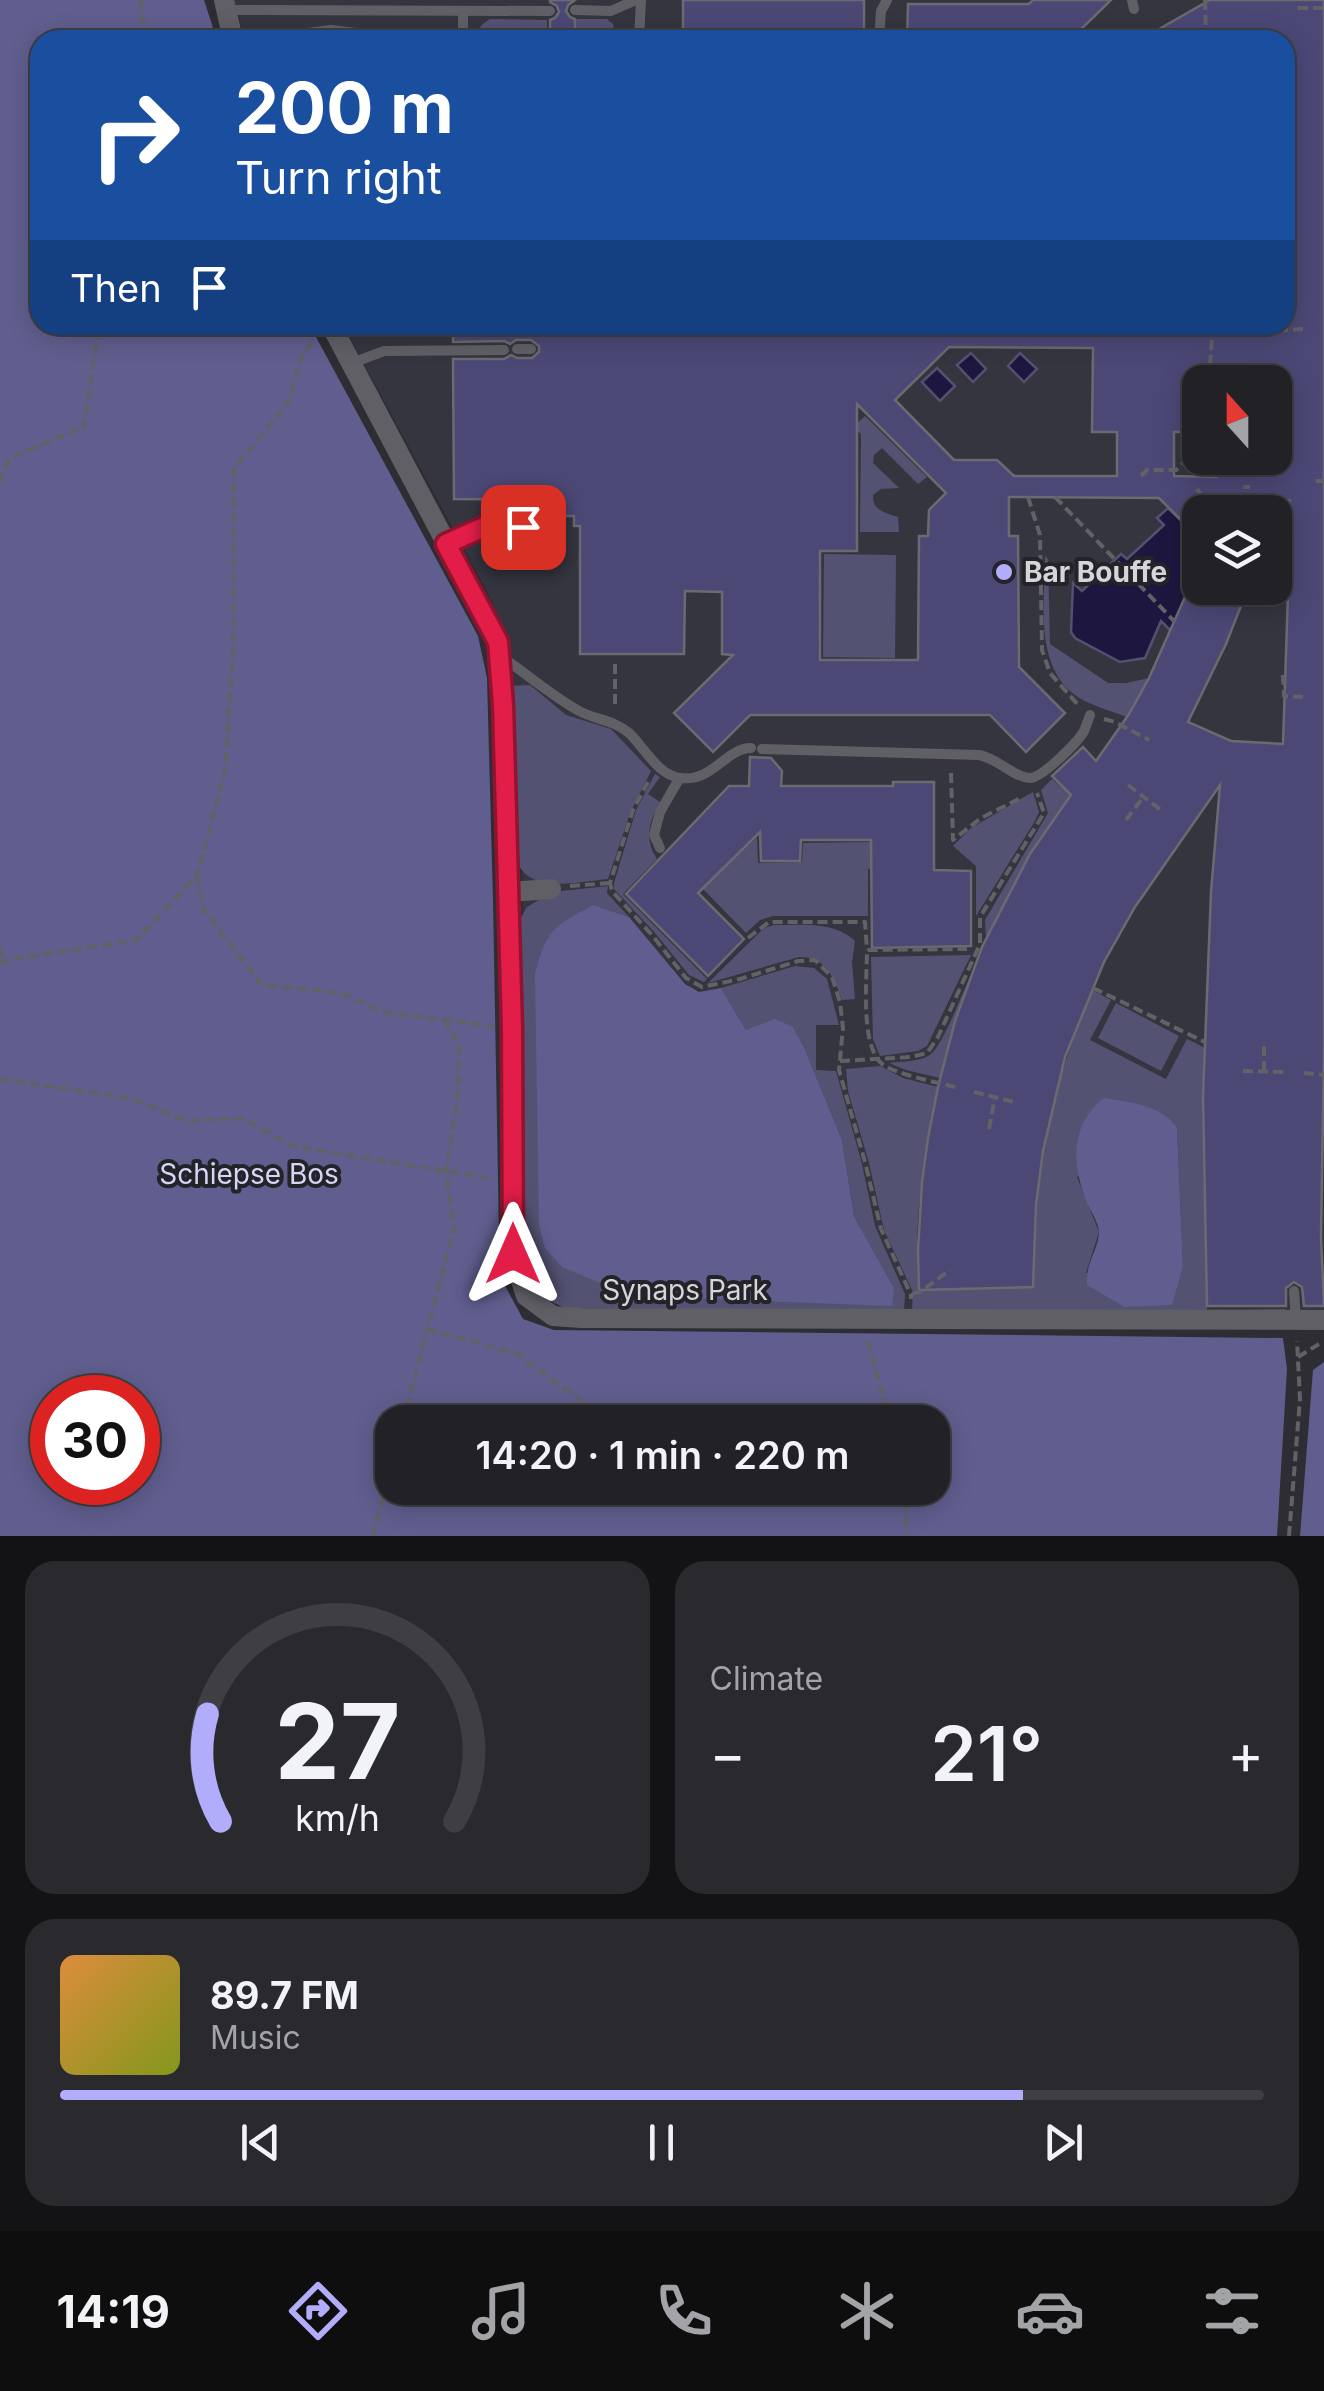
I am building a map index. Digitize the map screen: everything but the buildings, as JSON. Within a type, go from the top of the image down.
[{"type":"street","points":[[224,5],[230,30]]},
{"type":"street","name":"Synaps Park","points":[[329,335],[351,364],[498,642],[509,892],[513,1254],[526,1296],[553,1316],[581,1318],[1324,1320]]},
{"type":"street","points":[[509,892],[551,889]]},
{"type":"lane","points":[[572,16],[611,10],[639,0],[640,30]]},
{"type":"lane","points":[[880,30],[881,12],[888,0]]},
{"type":"lane","points":[[224,5],[550,11]]},
{"type":"lane","points":[[462,10],[463,30]]},
{"type":"lane","points":[[517,349],[531,349]]},
{"type":"lane","points":[[351,364],[384,351],[504,350]]},
{"type":"lane","points":[[446,544],[486,526],[560,529]]},
{"type":"lane","points":[[499,655],[559,700],[589,716],[615,722],[656,765],[678,779],[713,771],[742,748],[979,755],[1033,778],[1083,734],[1090,716]]},
{"type":"lane","points":[[660,848],[654,836],[660,812],[678,779]]},
{"type":"lane","points":[[1294,1291],[1296,1320]]},
{"type":"path","points":[[142,0],[140,9],[145,30]]},
{"type":"path","points":[[1205,0],[1206,30]]},
{"type":"path","points":[[1298,8],[1324,8]]},
{"type":"path","points":[[571,30],[572,16]]},
{"type":"path","points":[[1295,328],[1304,328]]},
{"type":"path","points":[[0,482],[9,458],[84,427],[98,335]]},
{"type":"path","points":[[0,947],[1,962],[136,940],[196,876],[225,771],[233,648],[234,469],[288,402],[300,358],[320,335]]},
{"type":"path","points":[[1210,365],[1212,335]]},
{"type":"path","points":[[1140,476],[1146,470],[1176,470],[1182,464]]},
{"type":"path","points":[[1316,481],[1324,481]]},
{"type":"path","points":[[1197,489],[1201,495]]},
{"type":"path","points":[[1028,497],[1040,535],[1042,650],[1050,673],[1090,716],[1115,722],[1149,740]]},
{"type":"path","points":[[1055,497],[1175,622]]},
{"type":"path","points":[[615,722],[616,664]]},
{"type":"path","points":[[1283,675],[1284,696],[1304,697]]},
{"type":"path","points":[[950,754],[953,840],[981,818],[1017,800],[1033,778]]},
{"type":"path","points":[[656,765],[634,810],[610,883],[612,891],[686,978],[702,987],[798,961],[815,960],[832,977],[843,1028],[839,1070],[881,1229],[911,1294],[909,1319]]},
{"type":"path","points":[[840,1061],[926,1053],[938,1037],[981,945],[980,917],[1044,813],[1033,778]]},
{"type":"path","points":[[1128,785],[1162,810]]},
{"type":"path","points":[[1126,820],[1144,796]]},
{"type":"path","points":[[196,876],[204,909],[262,985],[343,993],[382,1012],[512,1028]]},
{"type":"path","points":[[551,889],[610,883]]},
{"type":"path","points":[[748,938],[770,922],[865,922],[870,1046],[882,1065],[955,1088]]},
{"type":"path","points":[[867,950],[967,949]]},
{"type":"path","points":[[1093,988],[1205,1042]]},
{"type":"path","points":[[407,1405],[454,1228],[446,1172],[458,1094],[458,1046],[444,1019]]},
{"type":"path","points":[[1264,1046],[1264,1072]]},
{"type":"path","points":[[1244,1071],[1284,1072]]},
{"type":"path","points":[[1304,1073],[1324,1075]]},
{"type":"path","points":[[0,1079],[129,1098],[187,1121],[242,1118],[293,1146],[512,1181]]},
{"type":"path","points":[[974,1092],[1014,1102]]},
{"type":"path","points":[[989,1129],[995,1097]]},
{"type":"path","points":[[911,1294],[920,1292],[950,1270]]},
{"type":"path","points":[[860,1318],[885,1405]]},
{"type":"path","points":[[1290,1536],[1300,1399],[1296,1320]]},
{"type":"path","points":[[426,1329],[515,1353],[588,1405]]},
{"type":"path","points":[[1298,1357],[1324,1340]]},
{"type":"path","points":[[373,1536],[381,1505]]},
{"type":"path","points":[[905,1505],[908,1536]]},
{"type":"shaded area","points":[[234,0],[1324,0],[1324,1312],[892,1312],[531,1265],[522,866],[505,633],[487,591],[348,335],[1295,335],[1295,30],[242,30]]},
{"type":"shaded area","points":[[490,19],[547,20],[547,30],[480,28]]},
{"type":"shaded area","points":[[576,19],[607,19],[614,30],[577,30]]},
{"type":"shaded area","points":[[971,353],[986,369],[973,382],[957,365]]},
{"type":"shaded area","points":[[1020,353],[1037,369],[1024,382],[1008,366]]},
{"type":"shaded area","points":[[937,368],[955,386],[940,401],[922,382]]},
{"type":"shaded area","points":[[865,416],[927,477],[918,484],[882,448],[874,455],[873,463],[899,488],[881,489],[873,500],[880,510],[898,517],[899,532],[860,532],[861,434],[853,427]]},
{"type":"shaded area","points":[[1168,508],[1182,522],[1183,605],[1171,631],[1161,621],[1145,658],[1120,662],[1075,638],[1071,632],[1073,583],[1082,591],[1121,554],[1127,559],[1164,525],[1157,518]]},
{"type":"shaded area","points":[[824,554],[896,555],[895,658],[823,657]]},
{"type":"shaded area","points":[[1045,556],[1050,644],[1108,683],[1149,678],[1127,717],[1082,700],[1059,678],[1051,662],[1044,628]]},
{"type":"shaded area","points":[[530,685],[566,715],[611,729],[651,771],[630,813],[608,879],[562,884],[538,881],[521,869],[514,854],[511,686]]},
{"type":"shaded area","points":[[655,774],[660,777],[648,794],[660,802],[650,830],[650,844],[657,859],[623,894],[707,979],[704,982],[689,975],[614,889],[636,810]]},
{"type":"shaded area","points":[[1084,777],[1030,854],[986,939],[985,920],[1048,813],[1041,790],[1052,779],[1068,793]]},
{"type":"shaded area","points":[[1033,792],[1039,812],[1035,821],[976,916],[976,866],[953,846],[971,828]]},
{"type":"shaded area","points":[[757,837],[758,863],[802,862],[803,843],[873,842],[881,867],[868,869],[868,916],[773,916],[760,920],[746,933],[703,889]]},
{"type":"shaded area","points":[[608,886],[607,893],[629,917],[594,905],[894,1288],[854,1216],[842,1140],[793,1027],[746,1030],[721,988],[795,966],[814,968],[827,979],[839,1025],[816,1025],[816,1070],[836,1071],[875,1226],[905,1294],[904,1311],[566,1308],[545,1297],[536,1287],[525,1265],[515,928],[527,907],[552,892]]},
{"type":"shaded area","points":[[828,927],[855,941],[855,999],[842,1000],[822,964],[799,957],[708,983],[764,928]]},
{"type":"shaded area","points":[[971,955],[927,1046],[918,1051],[880,1056],[873,1039],[871,957]]},
{"type":"shaded area","points":[[972,974],[940,1078],[889,1063],[930,1055],[947,1029]]},
{"type":"shaded area","points":[[1092,990],[1111,1000],[1090,1040],[1166,1079],[1187,1039],[1205,1048],[1207,1311],[1285,1309],[1285,1313],[912,1311],[913,1292],[884,1230],[848,1091],[846,1069],[880,1066],[903,1078],[938,1087],[919,1214],[919,1290],[1033,1287],[1044,1146],[1056,1093]],"holes":[[[1177,1128],[1183,1266],[1086,1273],[1099,1232],[1077,1177]]]},
{"type":"shaded area","points":[[1116,1003],[1179,1036],[1161,1071],[1098,1038]]},
{"type":"green space","name":"Schiepse Bos","points":[[0,0],[204,0],[214,30],[30,30],[30,335],[315,335],[478,636],[487,678],[499,1236],[503,1282],[523,1319],[554,1330],[1283,1338],[1287,1369],[1277,1536],[0,1536]]},
{"type":"green space","points":[[594,905],[629,917],[685,984],[699,992],[721,988],[746,1030],[775,1019],[793,1027],[842,1140],[854,1216],[894,1288],[892,1306],[684,1298],[610,1287],[562,1267],[545,1248],[539,1226],[535,974],[554,930]]},
{"type":"green space","points":[[1104,1098],[1154,1109],[1177,1128],[1183,1266],[1172,1305],[1125,1307],[1087,1285],[1099,1232],[1078,1174],[1077,1147],[1084,1121]]},
{"type":"green space","points":[[1324,1362],[1324,1536],[1300,1536],[1313,1370]]},
{"type":"place","name":"Bar Bouffe","points":[[1004,572]]},
{"type":"route","points":[[513,1254],[512,1028],[498,642],[446,544],[486,526],[523,527]]}]
